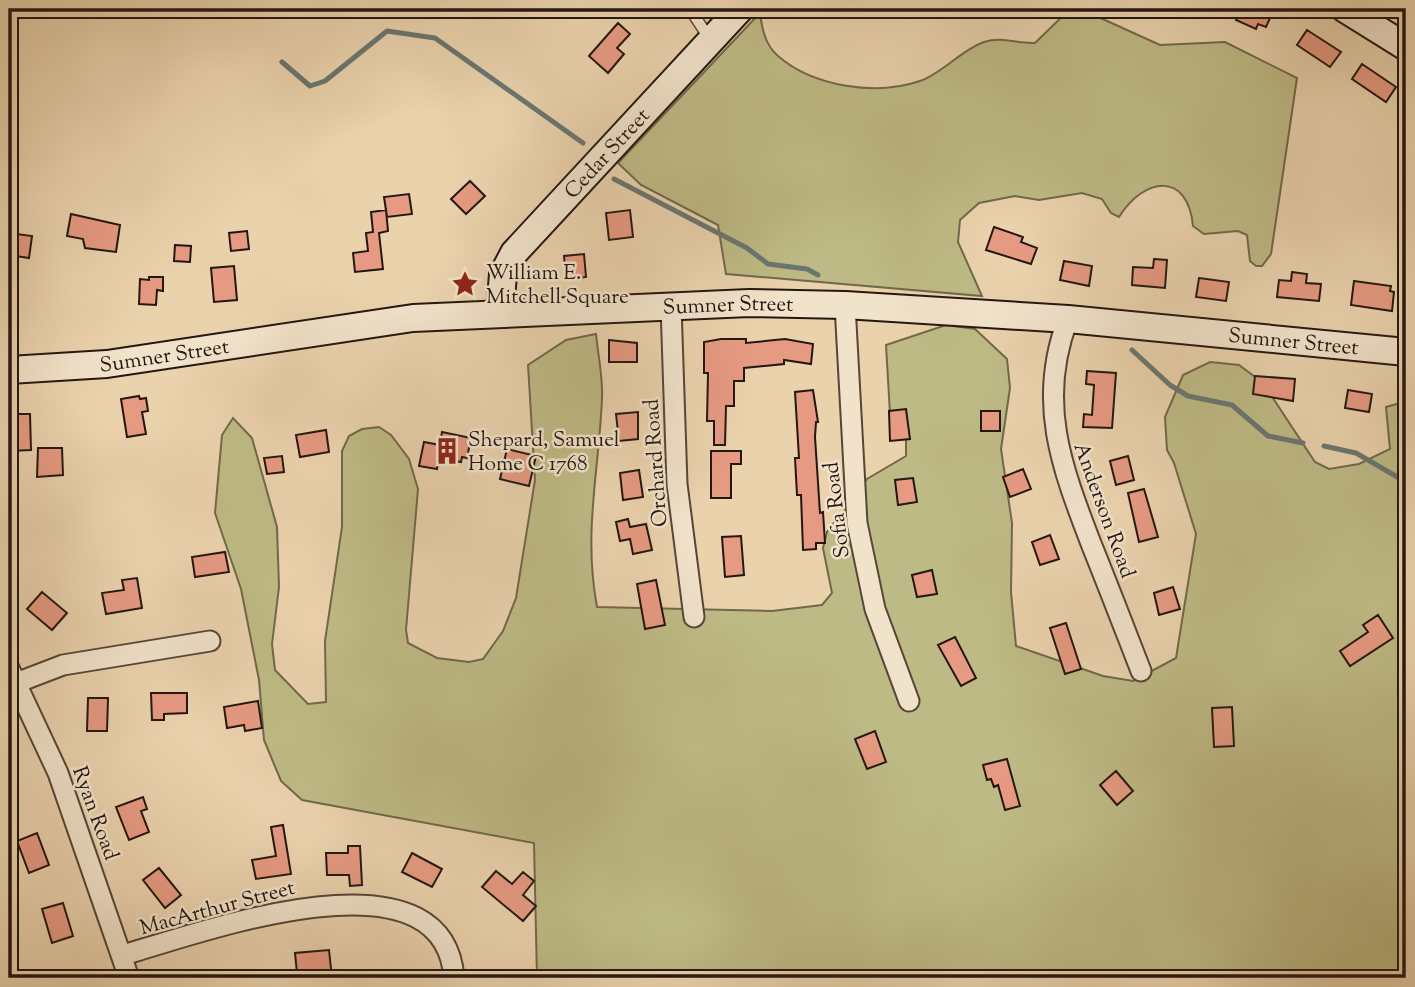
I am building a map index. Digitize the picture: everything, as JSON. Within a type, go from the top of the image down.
[{"type":"main road","name":"Cedar Street","points":[[500,312],[502,280],[510,258],[709,38],[740,9]]},
{"type":"main road","points":[[1345,9],[1406,47]]},
{"type":"main road","name":"Sumner Street","points":[[9,370],[107,364],[363,324],[500,312],[748,303],[845,305],[1068,319],[1406,352]]},
{"type":"street","name":"Sofia Road","points":[[845,305],[857,523],[875,609],[909,701]]},
{"type":"street","name":"Orchard Road","points":[[671,306],[677,484],[694,617]]},
{"type":"street","name":"Anderson Road","points":[[1068,319],[1054,366],[1053,407],[1058,451],[1141,671]]},
{"type":"street","points":[[12,676],[210,641]]},
{"type":"street","name":"Ryan Road","points":[[12,676],[58,773],[129,978]]},
{"type":"street","name":"MacArthur Street","points":[[123,955],[272,912],[324,905],[374,907],[402,913],[430,928],[443,944],[454,978]]},
{"type":"lane","points":[[691,9],[709,38]]},
{"type":"shaded area","points":[[1070,9],[1094,9],[1096,16],[1160,45],[1225,42],[1297,78],[1271,254],[1262,266],[1256,266],[1250,261],[1247,235],[1238,231],[1204,234],[1193,226],[1183,196],[1174,188],[1163,186],[1140,194],[1119,217],[1111,213],[1102,199],[1082,193],[1039,200],[1015,196],[979,203],[960,220],[958,242],[982,296],[726,274],[718,225],[641,185],[618,163],[760,13],[770,47],[793,67],[809,75],[846,86],[884,88],[920,81],[984,42],[997,40],[1035,43]]},
{"type":"shaded area","points":[[946,325],[975,329],[1007,359],[1010,388],[1001,449],[1012,523],[1011,592],[1016,646],[1103,676],[1133,681],[1176,658],[1196,534],[1174,463],[1167,450],[1165,417],[1183,375],[1210,362],[1239,365],[1263,383],[1315,462],[1329,469],[1359,464],[1390,449],[1386,407],[1400,403],[1406,405],[1406,978],[537,978],[534,843],[302,800],[281,781],[264,740],[259,680],[241,589],[215,513],[222,435],[233,418],[252,438],[277,527],[279,587],[272,644],[275,670],[308,704],[326,702],[325,641],[342,527],[342,451],[349,436],[362,429],[379,427],[391,435],[409,459],[418,489],[406,630],[408,643],[437,658],[469,662],[483,659],[503,631],[516,598],[535,480],[528,365],[566,340],[596,334],[602,390],[591,553],[597,607],[772,611],[822,605],[832,593],[823,548],[827,532],[867,479],[906,456],[906,440],[890,414],[886,345]]},
{"type":"building","points":[[1241,9],[1274,9],[1266,27],[1258,24],[1256,29],[1236,20]]},
{"type":"building","points":[[618,23],[630,34],[617,48],[624,54],[608,73],[589,56]]},
{"type":"building","points":[[1307,30],[1341,52],[1330,67],[1297,45]]},
{"type":"building","points":[[1362,64],[1396,87],[1386,102],[1352,79]]},
{"type":"building","points":[[470,181],[485,196],[466,214],[451,199]]},
{"type":"building","points":[[409,194],[412,214],[387,217],[384,197]]},
{"type":"building","points":[[386,210],[388,231],[379,233],[383,269],[355,272],[353,253],[368,251],[366,233],[373,232],[371,212]]},
{"type":"building","points":[[630,210],[633,237],[609,240],[606,213]]},
{"type":"building","points":[[71,214],[120,225],[116,252],[85,248],[83,239],[67,236]]},
{"type":"building","points":[[994,227],[1023,237],[1021,242],[1037,248],[1031,264],[986,250]]},
{"type":"building","points":[[247,231],[249,249],[231,251],[229,233]]},
{"type":"building","points":[[9,233],[32,236],[29,258],[9,255]]},
{"type":"building","points":[[175,245],[191,246],[190,262],[174,261]]},
{"type":"building","points":[[584,254],[586,277],[566,280],[564,256]]},
{"type":"building","points":[[1154,259],[1167,260],[1165,288],[1132,285],[1133,267],[1153,268]]},
{"type":"building","points":[[1064,261],[1092,266],[1089,286],[1060,280]]},
{"type":"building","points":[[234,266],[237,300],[214,302],[211,268]]},
{"type":"building","points":[[1292,272],[1307,274],[1306,283],[1321,284],[1319,301],[1277,297],[1279,280],[1291,281]]},
{"type":"building","points":[[149,277],[163,277],[163,291],[157,290],[156,305],[139,304],[140,279],[149,280]]},
{"type":"building","points":[[1199,278],[1229,282],[1226,301],[1196,297]]},
{"type":"building","points":[[1354,281],[1391,286],[1390,291],[1394,292],[1392,311],[1351,305]]},
{"type":"building","points":[[746,339],[746,343],[785,339],[813,344],[811,364],[784,360],[784,364],[744,368],[744,381],[734,381],[734,406],[726,406],[725,445],[714,445],[714,421],[707,421],[708,373],[704,373],[704,342]]},
{"type":"building","points":[[609,340],[637,343],[637,362],[609,362]]},
{"type":"building","points":[[1087,371],[1116,373],[1112,428],[1083,427],[1084,414],[1092,415],[1094,385],[1086,384]]},
{"type":"building","points":[[1255,376],[1295,379],[1293,401],[1253,394]]},
{"type":"building","points":[[813,390],[818,422],[815,437],[820,513],[823,512],[825,543],[816,543],[816,549],[803,550],[801,495],[797,495],[795,458],[799,458],[795,392]]},
{"type":"building","points":[[1348,390],[1372,394],[1369,412],[1345,408]]},
{"type":"building","points":[[139,396],[140,399],[146,398],[148,411],[142,412],[146,434],[127,437],[121,399]]},
{"type":"building","points":[[906,409],[910,439],[890,441],[889,411]]},
{"type":"building","points":[[981,411],[1000,411],[1000,431],[981,431]]},
{"type":"building","points":[[638,412],[638,439],[619,441],[616,414]]},
{"type":"building","points":[[13,414],[30,414],[31,450],[9,451]]},
{"type":"building","points":[[326,430],[329,452],[300,457],[296,435]]},
{"type":"building","name":"Shepard, Samuel Home C 1768","points":[[442,432],[471,438],[467,458],[462,457],[461,462],[439,458],[437,469],[419,466],[424,442],[440,445]]},
{"type":"building","points":[[38,448],[62,448],[63,475],[37,477]]},
{"type":"building","points":[[507,449],[536,456],[529,486],[500,479]]},
{"type":"building","points":[[711,451],[741,451],[741,464],[731,464],[731,498],[711,498]]},
{"type":"building","points":[[282,456],[284,472],[267,474],[264,458]]},
{"type":"building","points":[[1128,456],[1134,480],[1116,485],[1110,461]]},
{"type":"building","points":[[1023,469],[1031,489],[1010,497],[1003,477]]},
{"type":"building","points":[[639,470],[643,497],[623,500],[620,473]]},
{"type":"building","points":[[913,478],[917,502],[898,505],[895,480]]},
{"type":"building","points":[[1144,489],[1158,537],[1139,542],[1128,493]]},
{"type":"building","points":[[628,519],[630,527],[646,524],[652,550],[633,554],[630,539],[620,541],[616,522]]},
{"type":"building","points":[[1050,535],[1059,559],[1040,565],[1032,542]]},
{"type":"building","points":[[741,536],[744,575],[725,577],[722,537]]},
{"type":"building","points":[[225,552],[229,572],[195,577],[192,557]]},
{"type":"building","points":[[932,570],[937,594],[917,597],[912,575]]},
{"type":"building","points":[[137,578],[142,608],[106,614],[102,593],[124,590],[122,580]]},
{"type":"building","points":[[656,580],[665,625],[645,629],[637,584]]},
{"type":"building","points":[[1173,587],[1180,609],[1159,615],[1154,593]]},
{"type":"building","points":[[42,592],[67,613],[52,630],[27,609]]},
{"type":"building","points":[[1378,615],[1393,638],[1350,666],[1340,651],[1368,632],[1363,625]]},
{"type":"building","points":[[1066,623],[1081,669],[1065,674],[1050,628]]},
{"type":"building","points":[[955,637],[976,678],[961,686],[938,645]]},
{"type":"building","points":[[151,693],[187,693],[187,713],[164,714],[164,720],[152,720]]},
{"type":"building","points":[[88,698],[108,698],[107,731],[87,731]]},
{"type":"building","points":[[258,701],[262,728],[245,731],[244,725],[227,728],[224,707]]},
{"type":"building","points":[[1232,707],[1234,746],[1214,747],[1212,708]]},
{"type":"building","points":[[875,731],[886,762],[867,769],[855,739]]},
{"type":"building","points":[[1007,759],[1020,806],[1005,810],[998,785],[994,787],[991,779],[987,780],[983,765]]},
{"type":"building","points":[[1116,771],[1133,791],[1117,805],[1100,785]]},
{"type":"building","points":[[143,797],[147,809],[141,811],[149,832],[129,840],[116,807]]},
{"type":"building","points":[[283,825],[291,874],[256,879],[252,860],[276,856],[271,827]]},
{"type":"building","points":[[37,833],[49,865],[29,873],[17,841]]},
{"type":"building","points":[[348,846],[360,846],[362,885],[350,886],[349,875],[327,875],[326,853],[348,853]]},
{"type":"building","points":[[412,853],[442,869],[432,887],[402,872]]},
{"type":"building","points":[[159,868],[181,895],[165,908],[143,880]]},
{"type":"building","points":[[496,871],[512,884],[523,872],[534,881],[523,895],[536,906],[523,921],[482,887]]},
{"type":"building","points":[[63,903],[73,936],[52,943],[42,909]]},
{"type":"building","points":[[329,950],[332,978],[320,978],[319,971],[297,973],[295,953]]},
{"type":"waterway","points":[[282,62],[310,86],[325,81],[387,31],[435,38],[583,143]]},
{"type":"waterway","points":[[614,179],[747,248],[768,264],[807,269],[818,275]]},
{"type":"waterway","points":[[1132,350],[1170,385],[1188,396],[1232,405],[1268,436],[1303,443]]},
{"type":"waterway","points":[[1324,446],[1356,453],[1406,482]]},
{"type":"place","name":"William E. Mitchell Square","points":[[465,284]]},
{"type":"place","name":"Shepard, Samuel Home C 1768","points":[[447,451]]}]
